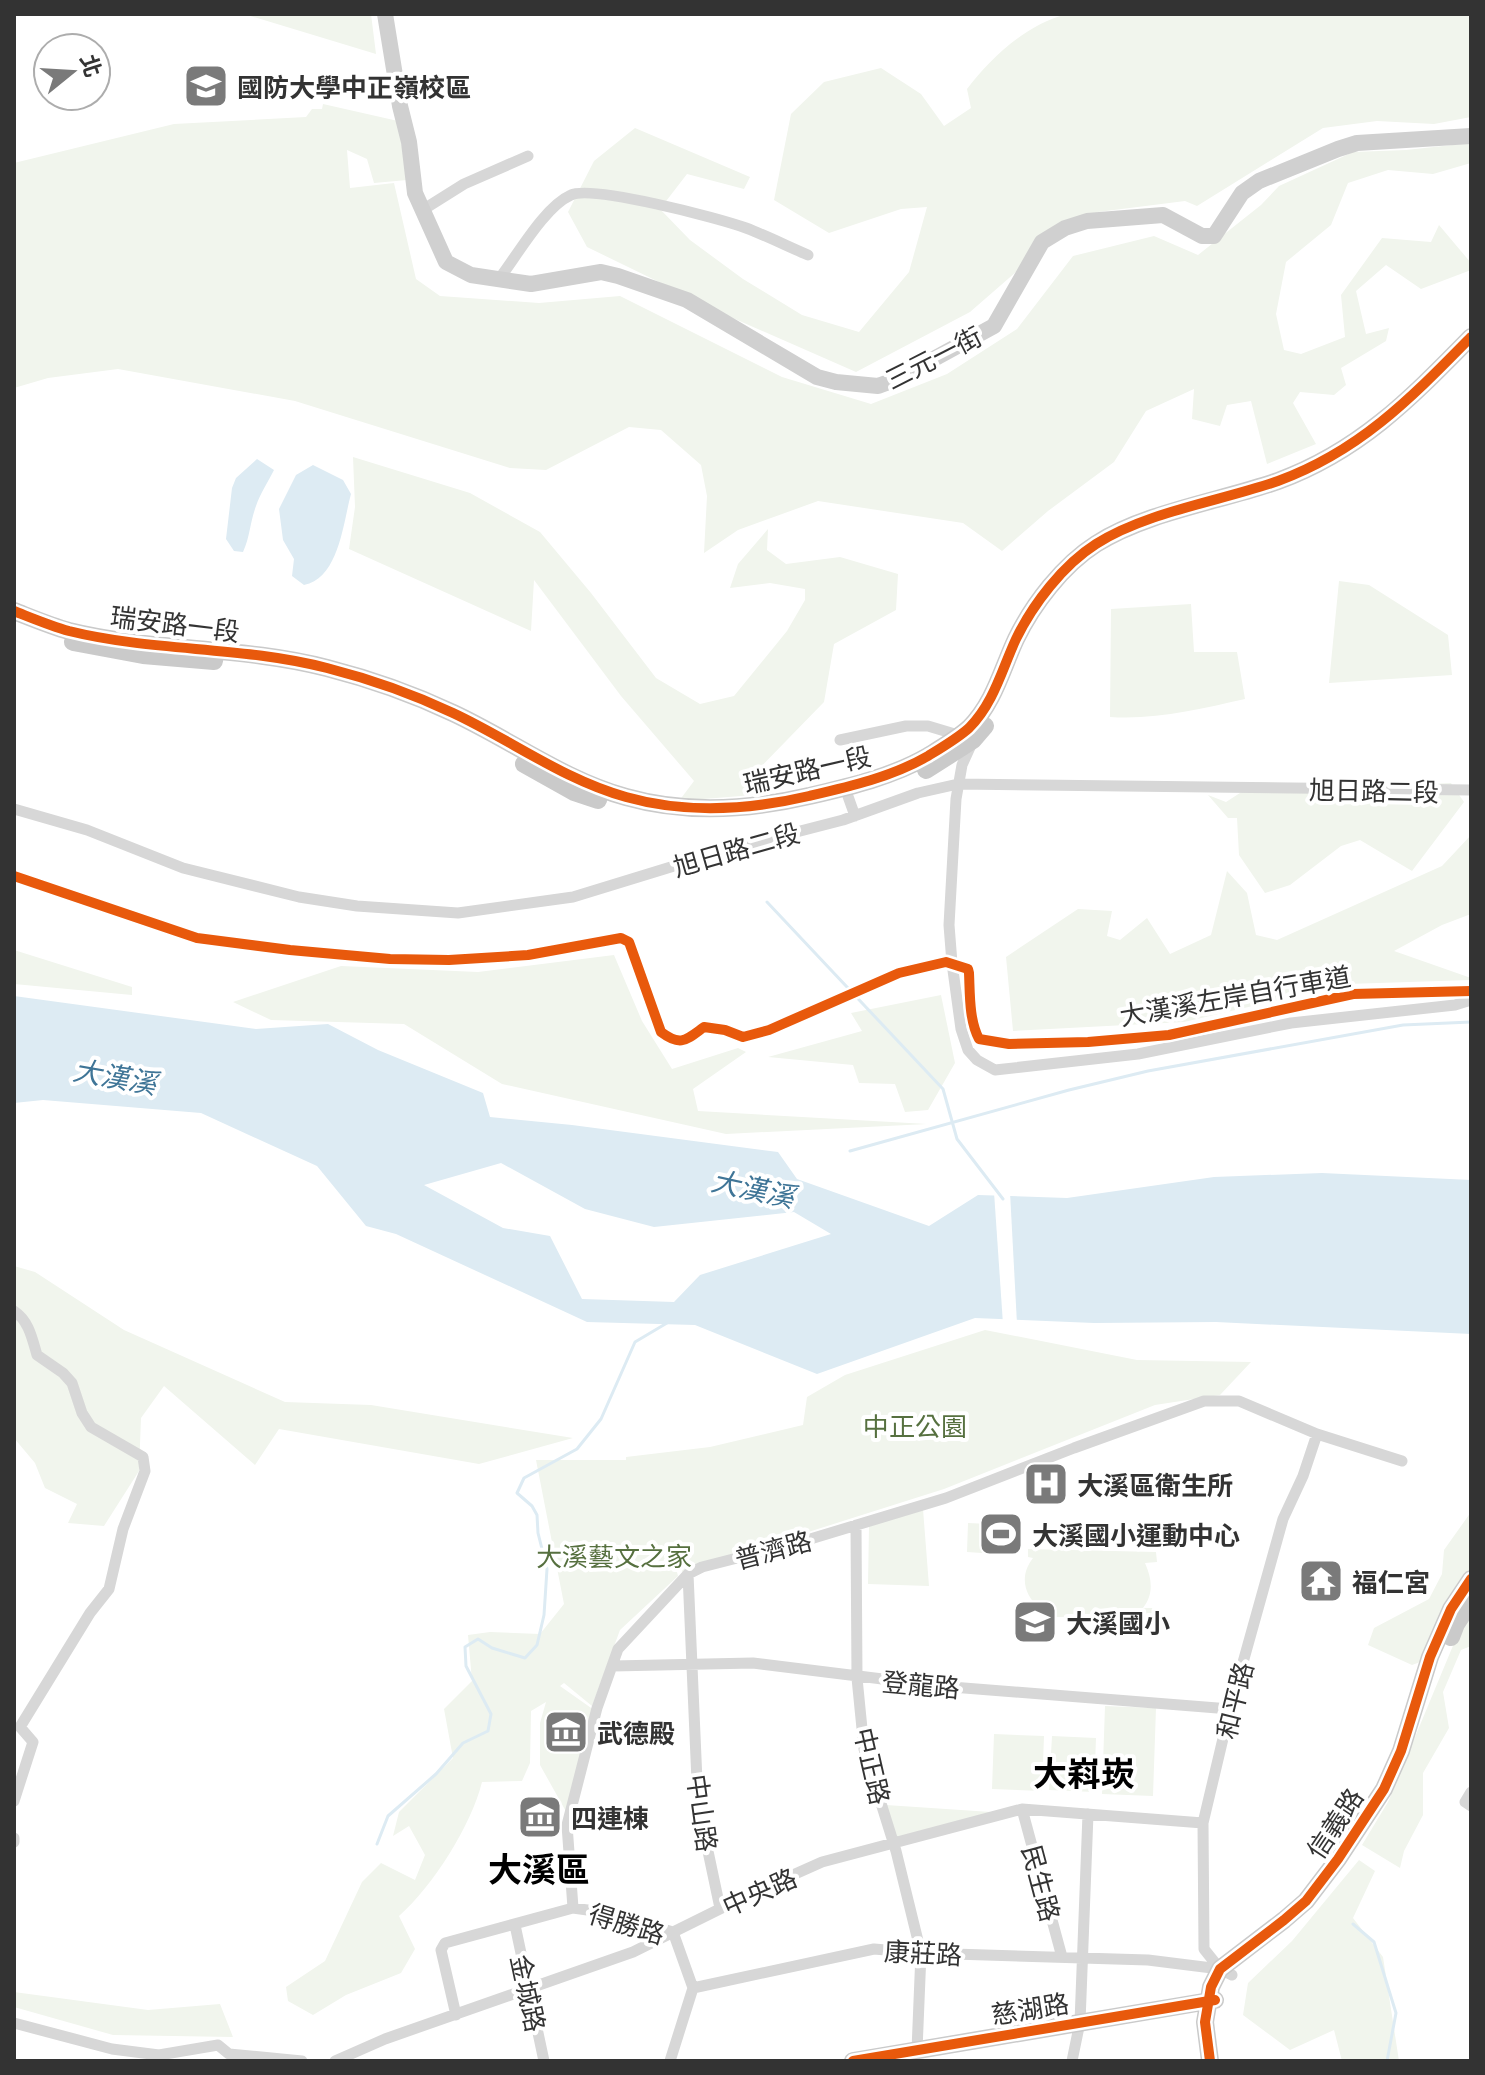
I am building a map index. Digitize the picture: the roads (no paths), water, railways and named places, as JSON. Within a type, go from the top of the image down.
[{"type":"main road","name":"瑞安路一段","points":[[965,741],[968,729],[997,687],[1017,637],[1049,589],[1092,546],[1140,523],[1280,480],[1324,462],[1392,416],[1471,337]]},
{"type":"main road","name":"瑞安路一段","points":[[14,621],[56,638],[100,649],[251,664],[326,680],[389,699],[469,733],[574,792],[620,809],[700,819],[793,812],[850,801],[920,774],[965,741],[995,714],[1028,643],[1054,601],[1092,559],[1137,537],[1282,492],[1329,472],[1392,431],[1471,354]]},
{"type":"main road","name":"瑞安路一段","points":[[14,611],[69,630],[133,641],[262,655],[323,667],[388,686],[452,712],[580,781],[622,797],[650,803],[745,808],[781,803],[850,801]]},
{"type":"main road","name":"信義路","points":[[1212,2001],[1225,1981],[1226,1972],[1306,1901],[1384,1789],[1401,1751],[1430,1657],[1451,1609],[1471,1579]]},
{"type":"main road","name":"信義路","points":[[1226,1972],[1290,1928],[1345,1862],[1388,1796],[1456,1624],[1471,1601]]},
{"type":"main road","name":"慈湖路","points":[[853,2061],[915,2055],[1080,2022],[1212,2001]]},
{"type":"main road","points":[[1210,2061],[1205,2022],[1212,2001]]},
{"type":"main road","points":[[1212,2001],[1220,2061]]},
{"type":"street","name":"三元一街","points":[[385,14],[409,142],[415,193],[446,262],[471,275],[531,284],[601,272],[618,276],[687,300],[817,377],[836,382],[878,386],[897,379],[994,326],[1042,242],[1065,228],[1087,221],[1163,215],[1202,236],[1214,236],[1242,193],[1338,149],[1370,142],[1471,136]]},
{"type":"street","points":[[421,211],[464,184],[528,156]]},
{"type":"street","points":[[499,279],[553,207],[571,194],[585,192],[617,195],[744,227],[808,255]]},
{"type":"street","points":[[840,740],[906,726],[928,726],[965,741],[958,784],[949,925],[961,1029],[968,1050],[977,1060],[995,1070],[1138,1054],[1291,1023],[1455,1005],[1471,1000]]},
{"type":"street","name":"旭日路二段","points":[[14,809],[74,826],[183,868],[299,897],[357,906],[458,913],[573,897],[723,851],[850,801],[918,793],[958,784],[1471,790]]},
{"type":"street","points":[[14,1311],[30,1330],[37,1355],[72,1383],[82,1413],[91,1427],[143,1457],[145,1471],[123,1529],[109,1589],[90,1613],[20,1727],[33,1742],[14,1801]]},
{"type":"street","name":"普濟路","points":[[573,1908],[567,1825],[597,1708],[618,1649],[688,1574],[702,1567],[946,1498],[1204,1401],[1239,1401],[1317,1434],[1402,1461]]},
{"type":"street","name":"和平路","points":[[1226,1972],[1204,1949],[1203,1823],[1230,1709],[1283,1519],[1303,1476],[1317,1434]]},
{"type":"street","name":"中正路","points":[[856,1525],[857,1678],[864,1749],[921,1953],[915,2055]]},
{"type":"street","name":"中山路","points":[[688,1574],[698,1804],[720,1908]]},
{"type":"street","name":"登龍路","points":[[613,1666],[753,1663],[857,1678],[1230,1709]]},
{"type":"street","points":[[1471,1792],[1465,1802],[1471,1806]]},
{"type":"street","name":"中央路","points":[[335,2061],[385,2039],[633,1952],[822,1862],[1022,1809],[1203,1823]]},
{"type":"street","name":"民生路","points":[[1022,1809],[1062,1957]]},
{"type":"street","points":[[1072,2061],[1080,2022],[1088,1814]]},
{"type":"street","points":[[456,2015],[441,1950],[445,1943],[573,1908]]},
{"type":"street","name":"得勝路","points":[[573,1908],[609,1913],[673,1932],[693,1988]]},
{"type":"street","name":"金城路","points":[[515,1925],[544,2061]]},
{"type":"street","name":"康莊路","points":[[693,1988],[874,1949],[1148,1960],[1226,1972]]},
{"type":"street","points":[[670,2061],[693,1988]]},
{"type":"street","points":[[14,2023],[112,2049],[159,2055],[218,2045],[229,2054],[302,2061]]},
{"type":"water","points":[[257,459],[274,470],[258,502],[243,552],[234,551],[226,539],[232,488],[236,478]]},
{"type":"water","points":[[313,465],[343,480],[351,494],[332,561],[316,580],[304,585],[292,576],[294,559],[283,540],[279,509],[296,475]]},
{"type":"water","name":"大漢溪","points":[[14,996],[256,1029],[328,1024],[378,1050],[483,1093],[490,1117],[778,1152],[797,1179],[929,1226],[978,1195],[1067,1198],[1214,1177],[1322,1173],[1471,1180],[1471,1334],[1216,1322],[1094,1323],[975,1318],[817,1374],[695,1325],[587,1322],[396,1234],[366,1226],[317,1166],[201,1113],[43,1100],[14,1103]],"holes":[[[501,1163],[585,1209],[654,1227],[794,1212],[831,1234],[700,1275],[674,1302],[582,1299],[550,1236],[503,1228],[424,1185]]]},
{"type":"waterway","points":[[767,902],[943,1089],[957,1139],[1003,1199]]},
{"type":"waterway","points":[[850,1151],[1148,1071],[1403,1025],[1471,1022]]},
{"type":"waterway","points":[[377,1844],[388,1816],[436,1774],[463,1743],[488,1731],[491,1714],[466,1666],[465,1647],[478,1639],[492,1648],[525,1658],[537,1645],[544,1615],[547,1569],[537,1515],[517,1493],[524,1478],[577,1449],[601,1419],[635,1342],[667,1323]]},
{"type":"waterway","points":[[1353,1924],[1374,1942],[1396,2013],[1387,2061]]},
{"type":"place","name":"國防大學中正嶺校區","points":[[206,86]]},
{"type":"place","name":"大溪區衛生所","points":[[1046,1484]]},
{"type":"place","name":"大溪國小運動中心","points":[[1001,1534]]},
{"type":"place","name":"福仁宮","points":[[1321,1581]]},
{"type":"place","name":"大溪國小","points":[[1035,1622]]},
{"type":"place","name":"武德殿","points":[[566,1732]]},
{"type":"place","name":"四連棟","points":[[540,1817]]},
{"type":"district","name":"大嵙崁","points":[[1084,1772]]},
{"type":"district","name":"大溪區","points":[[539,1868]]},
{"type":"park label","name":"中正公園","points":[[915,1425]]},
{"type":"park label","name":"大溪藝文之家","points":[[614,1555]]}]
